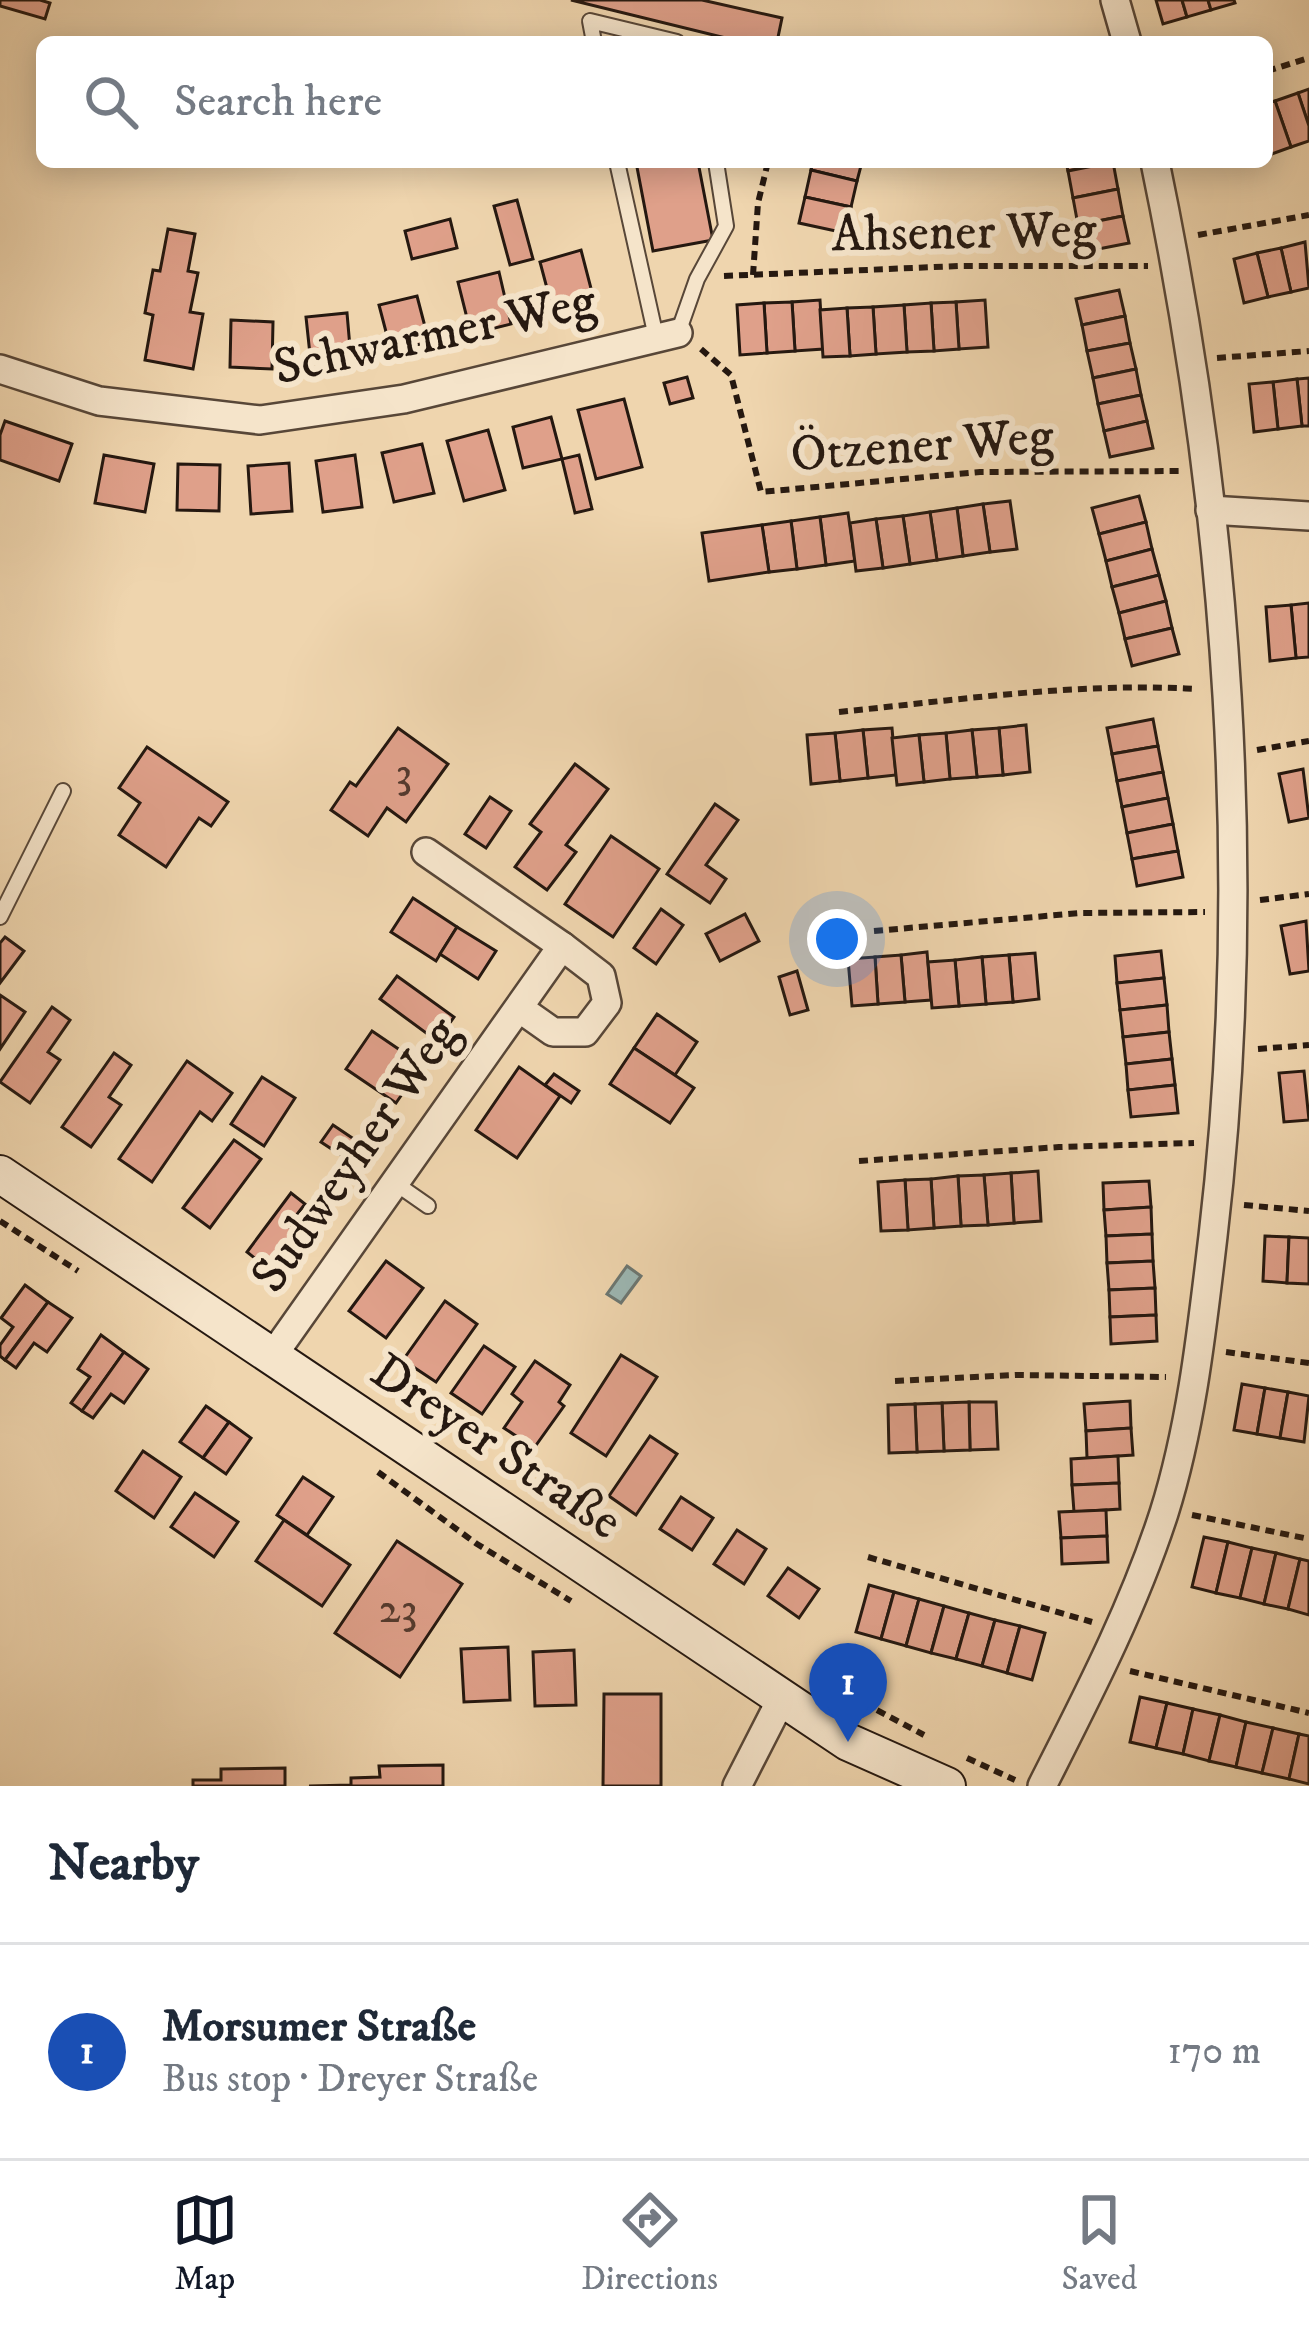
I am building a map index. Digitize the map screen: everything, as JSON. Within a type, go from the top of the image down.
[{"type":"street","points":[[1115,0],[1125,36]]},
{"type":"street","points":[[1042,1786],[1104,1664],[1165,1509],[1199,1346],[1230,1051],[1230,754],[1210,510],[1173,253],[1155,168]]},
{"type":"street","name":"Schwarmer Weg","points":[[0,369],[99,401],[260,420],[404,399],[667,335]]},
{"type":"street","points":[[1210,510],[1309,516]]},
{"type":"street","name":"Sudweyher Weg","points":[[426,852],[601,976],[608,1003],[586,1032],[553,1032],[519,1008]]},
{"type":"street","name":"Sudweyher Weg","points":[[271,1358],[562,946]]},
{"type":"street","name":"Dreyer Straße","points":[[0,1174],[848,1742],[947,1786]]},
{"type":"street","points":[[737,1786],[782,1698]]},
{"type":"lane","points":[[593,36],[590,21],[652,36]]},
{"type":"lane","points":[[619,168],[667,335]]},
{"type":"lane","points":[[667,335],[727,226],[717,168]]},
{"type":"lane","points":[[0,917],[63,791]]},
{"type":"lane","points":[[395,1183],[428,1206]]},
{"type":"path","points":[[1273,69],[1309,58]]},
{"type":"path","name":"Ahsener Weg","points":[[753,275],[758,203],[767,168]]},
{"type":"path","name":"Ahsener Weg","points":[[718,277],[1173,253],[1309,214]]},
{"type":"path","name":"Ötzener Weg","points":[[667,335],[731,375],[761,492],[980,472],[1204,471]]},
{"type":"path","points":[[1190,361],[1309,351]]},
{"type":"path","points":[[839,712],[1133,686],[1225,692]]},
{"type":"path","points":[[1230,754],[1309,741]]},
{"type":"path","points":[[874,931],[1080,913],[1233,908],[1309,894]]},
{"type":"path","points":[[1230,1051],[1309,1045]]},
{"type":"path","points":[[859,1161],[1222,1141]]},
{"type":"path","points":[[1216,1203],[1309,1210]]},
{"type":"path","points":[[1199,1346],[1309,1364]]},
{"type":"path","points":[[895,1381],[1193,1376]]},
{"type":"path","points":[[1165,1509],[1309,1538]]},
{"type":"path","points":[[868,1557],[1119,1630]]},
{"type":"path","points":[[1104,1664],[1309,1713]]},
{"type":"water","points":[[627,1266],[641,1276],[621,1303],[607,1294]]},
{"type":"building","points":[[0,0],[50,3],[45,19],[0,6]]},
{"type":"building","points":[[571,0],[702,0],[782,18],[778,36],[718,36]]},
{"type":"building","points":[[1156,0],[1182,0],[1187,17],[1163,24]]},
{"type":"building","points":[[1182,0],[1208,0],[1211,10],[1187,17]]},
{"type":"building","points":[[1208,0],[1234,0],[1235,3],[1211,10]]},
{"type":"building","points":[[1309,89],[1309,126],[1298,93]]},
{"type":"building","points":[[1298,93],[1309,141],[1291,147],[1275,101]]},
{"type":"building","points":[[1273,102],[1291,147],[1273,154]]},
{"type":"building","points":[[637,168],[699,168],[713,240],[653,251]]},
{"type":"building","points":[[812,168],[860,168],[857,181]]},
{"type":"building","points":[[1114,168],[1118,189],[1073,198],[1068,171]]},
{"type":"building","points":[[811,170],[857,181],[851,207],[805,197]]},
{"type":"building","points":[[1118,189],[1123,216],[1078,225],[1073,198]]},
{"type":"building","points":[[805,197],[851,207],[845,233],[799,223]]},
{"type":"building","points":[[517,200],[533,259],[510,265],[494,206]]},
{"type":"building","points":[[1123,216],[1129,243],[1083,252],[1078,225]]},
{"type":"building","points":[[450,219],[457,248],[412,259],[405,231]]},
{"type":"building","points":[[168,229],[195,234],[188,271],[198,273],[190,312],[203,314],[193,369],[145,360],[153,315],[145,313],[153,270],[160,271]]},
{"type":"building","points":[[1305,242],[1309,288],[1291,292],[1281,248]]},
{"type":"building","points":[[1281,248],[1291,292],[1268,297],[1257,253]]},
{"type":"building","points":[[581,250],[594,300],[553,311],[540,262]]},
{"type":"building","points":[[1257,253],[1268,297],[1244,303],[1234,259]]},
{"type":"building","points":[[499,272],[511,324],[471,334],[458,282]]},
{"type":"building","points":[[1119,290],[1125,316],[1082,325],[1076,299]]},
{"type":"building","points":[[417,296],[429,342],[391,351],[379,305]]},
{"type":"building","points":[[820,300],[823,349],[795,351],[792,302]]},
{"type":"building","points":[[985,300],[988,347],[959,349],[956,302]]},
{"type":"building","points":[[792,302],[795,351],[767,353],[764,303]]},
{"type":"building","points":[[956,302],[959,349],[934,351],[931,303]]},
{"type":"building","points":[[764,303],[767,353],[740,355],[737,305]]},
{"type":"building","points":[[931,303],[934,351],[907,352],[904,305]]},
{"type":"building","points":[[904,305],[907,352],[876,354],[873,307]]},
{"type":"building","points":[[873,307],[876,354],[850,356],[847,308]]},
{"type":"building","points":[[847,308],[850,356],[823,357],[820,310]]},
{"type":"building","points":[[347,313],[351,359],[311,364],[306,317]]},
{"type":"building","points":[[1125,316],[1130,343],[1087,351],[1082,325]]},
{"type":"building","points":[[231,320],[273,322],[272,369],[230,367]]},
{"type":"building","points":[[1130,343],[1136,369],[1093,378],[1087,351]]},
{"type":"building","points":[[1136,369],[1141,395],[1098,404],[1093,378]]},
{"type":"building","points":[[687,377],[693,398],[670,404],[664,383]]},
{"type":"building","points":[[1309,378],[1309,426],[1302,426],[1297,379]]},
{"type":"building","points":[[1297,379],[1302,426],[1278,429],[1273,382]]},
{"type":"building","points":[[1273,382],[1278,429],[1254,432],[1249,384]]},
{"type":"building","points":[[1141,395],[1147,421],[1104,431],[1098,404]]},
{"type":"building","points":[[624,399],[642,467],[596,479],[578,410]]},
{"type":"building","points":[[551,417],[562,459],[523,468],[513,427]]},
{"type":"building","points":[[5,421],[72,444],[59,481],[0,460]]},
{"type":"building","points":[[1147,421],[1153,448],[1110,457],[1104,431]]},
{"type":"building","points":[[488,430],[505,490],[464,501],[447,441]]},
{"type":"building","points":[[422,444],[434,493],[394,502],[382,453]]},
{"type":"building","points":[[104,455],[154,464],[145,512],[95,503]]},
{"type":"building","points":[[355,455],[362,507],[323,512],[316,461]]},
{"type":"building","points":[[579,455],[592,509],[575,513],[562,459]]},
{"type":"building","points":[[289,463],[292,511],[251,514],[248,466]]},
{"type":"building","points":[[178,464],[220,465],[219,511],[177,510]]},
{"type":"building","points":[[1139,496],[1146,522],[1099,534],[1092,508]]},
{"type":"building","points":[[1010,501],[1017,549],[990,552],[983,504]]},
{"type":"building","points":[[983,504],[990,552],[963,556],[957,508]]},
{"type":"building","points":[[957,508],[963,556],[937,560],[930,512]]},
{"type":"building","points":[[930,512],[937,560],[910,564],[903,516]]},
{"type":"building","points":[[848,513],[855,561],[826,565],[820,517]]},
{"type":"building","points":[[903,516],[910,564],[883,568],[876,519]]},
{"type":"building","points":[[820,517],[826,565],[797,569],[791,521]]},
{"type":"building","points":[[876,519],[883,568],[856,571],[850,523]]},
{"type":"building","points":[[791,521],[797,569],[769,572],[762,525]]},
{"type":"building","points":[[1146,522],[1152,549],[1106,561],[1099,534]]},
{"type":"building","points":[[762,525],[769,572],[709,581],[702,533]]},
{"type":"building","points":[[1152,549],[1159,575],[1112,587],[1106,561]]},
{"type":"building","points":[[1159,575],[1166,601],[1119,613],[1112,587]]},
{"type":"building","points":[[1166,601],[1172,628],[1125,639],[1119,613]]},
{"type":"building","points":[[1309,603],[1309,657],[1296,658],[1291,605]]},
{"type":"building","points":[[1291,605],[1296,658],[1270,661],[1266,607]]},
{"type":"building","points":[[1172,628],[1179,654],[1132,666],[1125,639]]},
{"type":"building","points":[[1153,719],[1158,746],[1112,754],[1107,728]]},
{"type":"building","points":[[1026,725],[1030,772],[1003,775],[999,728]]},
{"type":"building","points":[[398,728],[448,764],[406,822],[387,808],[368,836],[331,810],[350,782],[356,786]]},
{"type":"building","points":[[892,728],[896,775],[868,778],[863,730]]},
{"type":"building","points":[[999,728],[1003,775],[977,777],[972,730]]},
{"type":"building","points":[[863,730],[868,778],[840,781],[835,733]]},
{"type":"building","points":[[972,730],[977,777],[950,779],[946,733]]},
{"type":"building","points":[[835,733],[840,781],[811,784],[807,735]]},
{"type":"building","points":[[946,733],[950,779],[924,782],[919,735]]},
{"type":"building","points":[[919,735],[924,782],[897,785],[892,738]]},
{"type":"building","points":[[1158,746],[1163,772],[1117,781],[1112,754]]},
{"type":"building","points":[[147,747],[228,802],[211,826],[199,818],[166,867],[119,835],[140,803],[119,788]]},
{"type":"building","points":[[575,764],[608,789],[566,845],[576,852],[547,890],[515,867],[541,832],[530,824]]},
{"type":"building","points":[[1303,769],[1309,818],[1289,822],[1279,774]]},
{"type":"building","points":[[1163,772],[1168,798],[1122,807],[1117,781]]},
{"type":"building","points":[[490,797],[511,811],[486,848],[465,834]]},
{"type":"building","points":[[1168,798],[1173,824],[1127,833],[1122,807]]},
{"type":"building","points":[[715,804],[738,820],[706,865],[726,879],[710,903],[667,874]]},
{"type":"building","points":[[1173,824],[1178,851],[1132,859],[1127,833]]},
{"type":"building","points":[[611,836],[659,869],[613,937],[565,904]]},
{"type":"building","points":[[1178,851],[1183,877],[1137,886],[1132,859]]},
{"type":"building","points":[[413,898],[457,927],[436,961],[391,932]]},
{"type":"building","points":[[661,909],[683,925],[656,964],[634,948]]},
{"type":"building","points":[[745,914],[759,941],[720,961],[706,934]]},
{"type":"building","points":[[1306,921],[1309,971],[1290,974],[1281,926]]},
{"type":"building","points":[[457,927],[496,951],[478,979],[440,954]]},
{"type":"building","points":[[5,937],[24,951],[0,983],[0,943]]},
{"type":"building","points":[[1161,951],[1164,978],[1117,983],[1115,956]]},
{"type":"building","points":[[927,952],[931,1000],[905,1002],[901,955]]},
{"type":"building","points":[[1035,953],[1039,999],[1013,1002],[1009,955]]},
{"type":"building","points":[[901,955],[905,1002],[878,1004],[875,957]]},
{"type":"building","points":[[1009,955],[1013,1002],[986,1004],[982,957]]},
{"type":"building","points":[[875,957],[878,1004],[852,1006],[848,959]]},
{"type":"building","points":[[982,957],[986,1004],[959,1006],[955,960]]},
{"type":"building","points":[[955,960],[959,1006],[932,1008],[928,962]]},
{"type":"building","points":[[797,971],[808,1010],[790,1015],[779,977]]},
{"type":"building","points":[[397,976],[454,1017],[437,1041],[380,999]]},
{"type":"building","points":[[1164,978],[1167,1005],[1120,1010],[1117,983]]},
{"type":"building","points":[[0,995],[25,1012],[0,1049]]},
{"type":"building","points":[[1167,1005],[1169,1032],[1123,1037],[1120,1010]]},
{"type":"building","points":[[52,1007],[70,1020],[48,1052],[60,1060],[30,1103],[0,1082]]},
{"type":"building","points":[[657,1014],[697,1042],[675,1075],[634,1048]]},
{"type":"building","points":[[372,1031],[422,1065],[396,1103],[346,1069]]},
{"type":"building","points":[[1169,1032],[1172,1059],[1126,1064],[1123,1037]]},
{"type":"building","points":[[634,1048],[694,1088],[670,1123],[610,1084]]},
{"type":"building","points":[[114,1053],[131,1065],[109,1097],[121,1105],[91,1147],[62,1127]]},
{"type":"building","points":[[1172,1059],[1175,1085],[1128,1090],[1126,1064]]},
{"type":"building","points":[[187,1061],[232,1093],[212,1121],[200,1112],[152,1182],[119,1159]]},
{"type":"building","points":[[519,1067],[560,1096],[517,1158],[476,1130]]},
{"type":"building","points":[[1304,1071],[1309,1120],[1284,1122],[1279,1073]]},
{"type":"building","points":[[554,1074],[579,1091],[571,1103],[545,1085]]},
{"type":"building","points":[[262,1077],[295,1098],[264,1146],[231,1124]]},
{"type":"building","points":[[1175,1085],[1178,1113],[1131,1117],[1128,1090]]},
{"type":"building","points":[[333,1125],[376,1154],[365,1171],[321,1142]]},
{"type":"building","points":[[234,1140],[261,1159],[210,1228],[183,1208]]},
{"type":"building","points":[[1038,1171],[1041,1221],[1014,1223],[1011,1173]]},
{"type":"building","points":[[1011,1173],[1014,1223],[988,1225],[984,1175]]},
{"type":"building","points":[[984,1175],[988,1225],[961,1226],[958,1176]]},
{"type":"building","points":[[958,1176],[961,1226],[934,1228],[931,1179]]},
{"type":"building","points":[[931,1179],[934,1228],[908,1230],[905,1180]]},
{"type":"building","points":[[905,1180],[908,1230],[881,1231],[878,1182]]},
{"type":"building","points":[[1149,1181],[1151,1207],[1104,1210],[1103,1183]]},
{"type":"building","points":[[291,1193],[305,1204],[288,1226],[299,1235],[271,1271],[247,1252]]},
{"type":"building","points":[[1151,1207],[1152,1234],[1106,1236],[1104,1210]]},
{"type":"building","points":[[1152,1234],[1153,1261],[1107,1263],[1106,1236]]},
{"type":"building","points":[[1265,1236],[1289,1237],[1287,1283],[1263,1281]]},
{"type":"building","points":[[1289,1237],[1309,1238],[1309,1284],[1287,1283]]},
{"type":"building","points":[[386,1261],[423,1288],[386,1338],[349,1311]]},
{"type":"building","points":[[1153,1261],[1155,1288],[1109,1290],[1107,1263]]},
{"type":"building","points":[[25,1285],[48,1302],[5,1360],[0,1345],[13,1327],[1,1318]]},
{"type":"building","points":[[1155,1288],[1156,1315],[1110,1317],[1109,1290]]},
{"type":"building","points":[[445,1301],[477,1324],[436,1382],[403,1360]]},
{"type":"building","points":[[48,1302],[72,1318],[47,1352],[34,1343],[16,1368],[5,1360]]},
{"type":"building","points":[[1156,1315],[1157,1341],[1111,1344],[1110,1317]]},
{"type":"building","points":[[101,1335],[124,1352],[82,1411],[71,1403],[90,1377],[78,1369]]},
{"type":"building","points":[[484,1346],[515,1367],[482,1414],[451,1393]]},
{"type":"building","points":[[124,1352],[148,1369],[124,1403],[111,1394],[93,1418],[82,1411]]},
{"type":"building","points":[[621,1355],[657,1377],[606,1456],[571,1433]]},
{"type":"building","points":[[535,1361],[570,1385],[559,1402],[564,1406],[534,1448],[504,1428],[522,1402],[512,1394]]},
{"type":"building","points":[[1242,1384],[1265,1388],[1257,1434],[1234,1430]]},
{"type":"building","points":[[1265,1388],[1288,1392],[1280,1438],[1257,1434]]},
{"type":"building","points":[[1288,1392],[1309,1396],[1304,1442],[1280,1438]]},
{"type":"building","points":[[1130,1401],[1131,1428],[1086,1431],[1084,1404]]},
{"type":"building","points":[[969,1402],[996,1402],[998,1449],[970,1450]]},
{"type":"building","points":[[969,1402],[970,1450],[944,1451],[942,1403]]},
{"type":"building","points":[[942,1403],[944,1451],[917,1452],[915,1404]]},
{"type":"building","points":[[915,1404],[917,1452],[889,1453],[888,1405]]},
{"type":"building","points":[[206,1406],[229,1422],[203,1458],[180,1442]]},
{"type":"building","points":[[229,1422],[251,1438],[226,1474],[203,1458]]},
{"type":"building","points":[[1131,1428],[1133,1455],[1087,1458],[1086,1431]]},
{"type":"building","points":[[650,1436],[677,1454],[636,1515],[609,1496]]},
{"type":"building","points":[[143,1451],[181,1477],[154,1518],[116,1491]]},
{"type":"building","points":[[1118,1456],[1119,1483],[1072,1485],[1071,1459]]},
{"type":"building","points":[[303,1477],[333,1497],[307,1535],[277,1515]]},
{"type":"building","points":[[1119,1483],[1120,1509],[1074,1512],[1072,1485]]},
{"type":"building","points":[[195,1493],[238,1522],[214,1557],[171,1527]]},
{"type":"building","points":[[681,1497],[713,1518],[692,1550],[660,1529]]},
{"type":"building","points":[[1106,1510],[1107,1536],[1061,1538],[1059,1512]]},
{"type":"building","points":[[284,1520],[350,1565],[322,1606],[256,1561]]},
{"type":"building","points":[[737,1530],[766,1549],[744,1584],[714,1564]]},
{"type":"building","points":[[1107,1536],[1108,1562],[1062,1564],[1061,1538]]},
{"type":"building","points":[[1204,1537],[1228,1542],[1216,1593],[1192,1587]]},
{"type":"building","points":[[397,1541],[462,1584],[400,1677],[335,1633]]},
{"type":"building","points":[[1228,1542],[1252,1548],[1240,1598],[1216,1593]]},
{"type":"building","points":[[1252,1548],[1276,1553],[1264,1604],[1240,1598]]},
{"type":"building","points":[[1276,1553],[1300,1559],[1288,1609],[1264,1604]]},
{"type":"building","points":[[1300,1559],[1309,1561],[1309,1615],[1288,1609]]},
{"type":"building","points":[[788,1568],[819,1589],[799,1618],[768,1596]]},
{"type":"building","points":[[869,1585],[894,1592],[881,1639],[856,1632]]},
{"type":"building","points":[[894,1592],[919,1599],[906,1646],[881,1639]]},
{"type":"building","points":[[919,1599],[944,1606],[931,1653],[906,1646]]},
{"type":"building","points":[[944,1606],[969,1613],[956,1659],[931,1653]]},
{"type":"building","points":[[969,1613],[995,1620],[982,1666],[956,1659]]},
{"type":"building","points":[[995,1620],[1020,1626],[1007,1673],[982,1666]]},
{"type":"building","points":[[1020,1626],[1045,1633],[1032,1680],[1007,1673]]},
{"type":"building","points":[[508,1647],[510,1700],[464,1702],[461,1649]]},
{"type":"building","points":[[574,1650],[576,1705],[535,1706],[533,1652]]},
{"type":"building","points":[[604,1694],[661,1694],[661,1786],[603,1786]]},
{"type":"building","points":[[1140,1697],[1167,1703],[1156,1748],[1130,1742]]},
{"type":"building","points":[[1167,1703],[1193,1709],[1183,1754],[1156,1748]]},
{"type":"building","points":[[1193,1709],[1220,1715],[1209,1761],[1183,1754]]},
{"type":"building","points":[[1220,1715],[1246,1722],[1236,1767],[1209,1761]]},
{"type":"building","points":[[1246,1722],[1273,1728],[1262,1773],[1236,1767]]},
{"type":"building","points":[[1273,1728],[1299,1734],[1289,1779],[1262,1773]]},
{"type":"building","points":[[1299,1734],[1309,1736],[1309,1784],[1289,1779]]},
{"type":"building","points":[[443,1765],[443,1786],[309,1786],[351,1785],[351,1778],[380,1777],[379,1766]]},
{"type":"building","points":[[285,1768],[285,1786],[193,1786],[193,1780],[221,1780],[221,1769]]},
{"type":"place","name":"Morsumer Straße","points":[[848,1742]]}]
